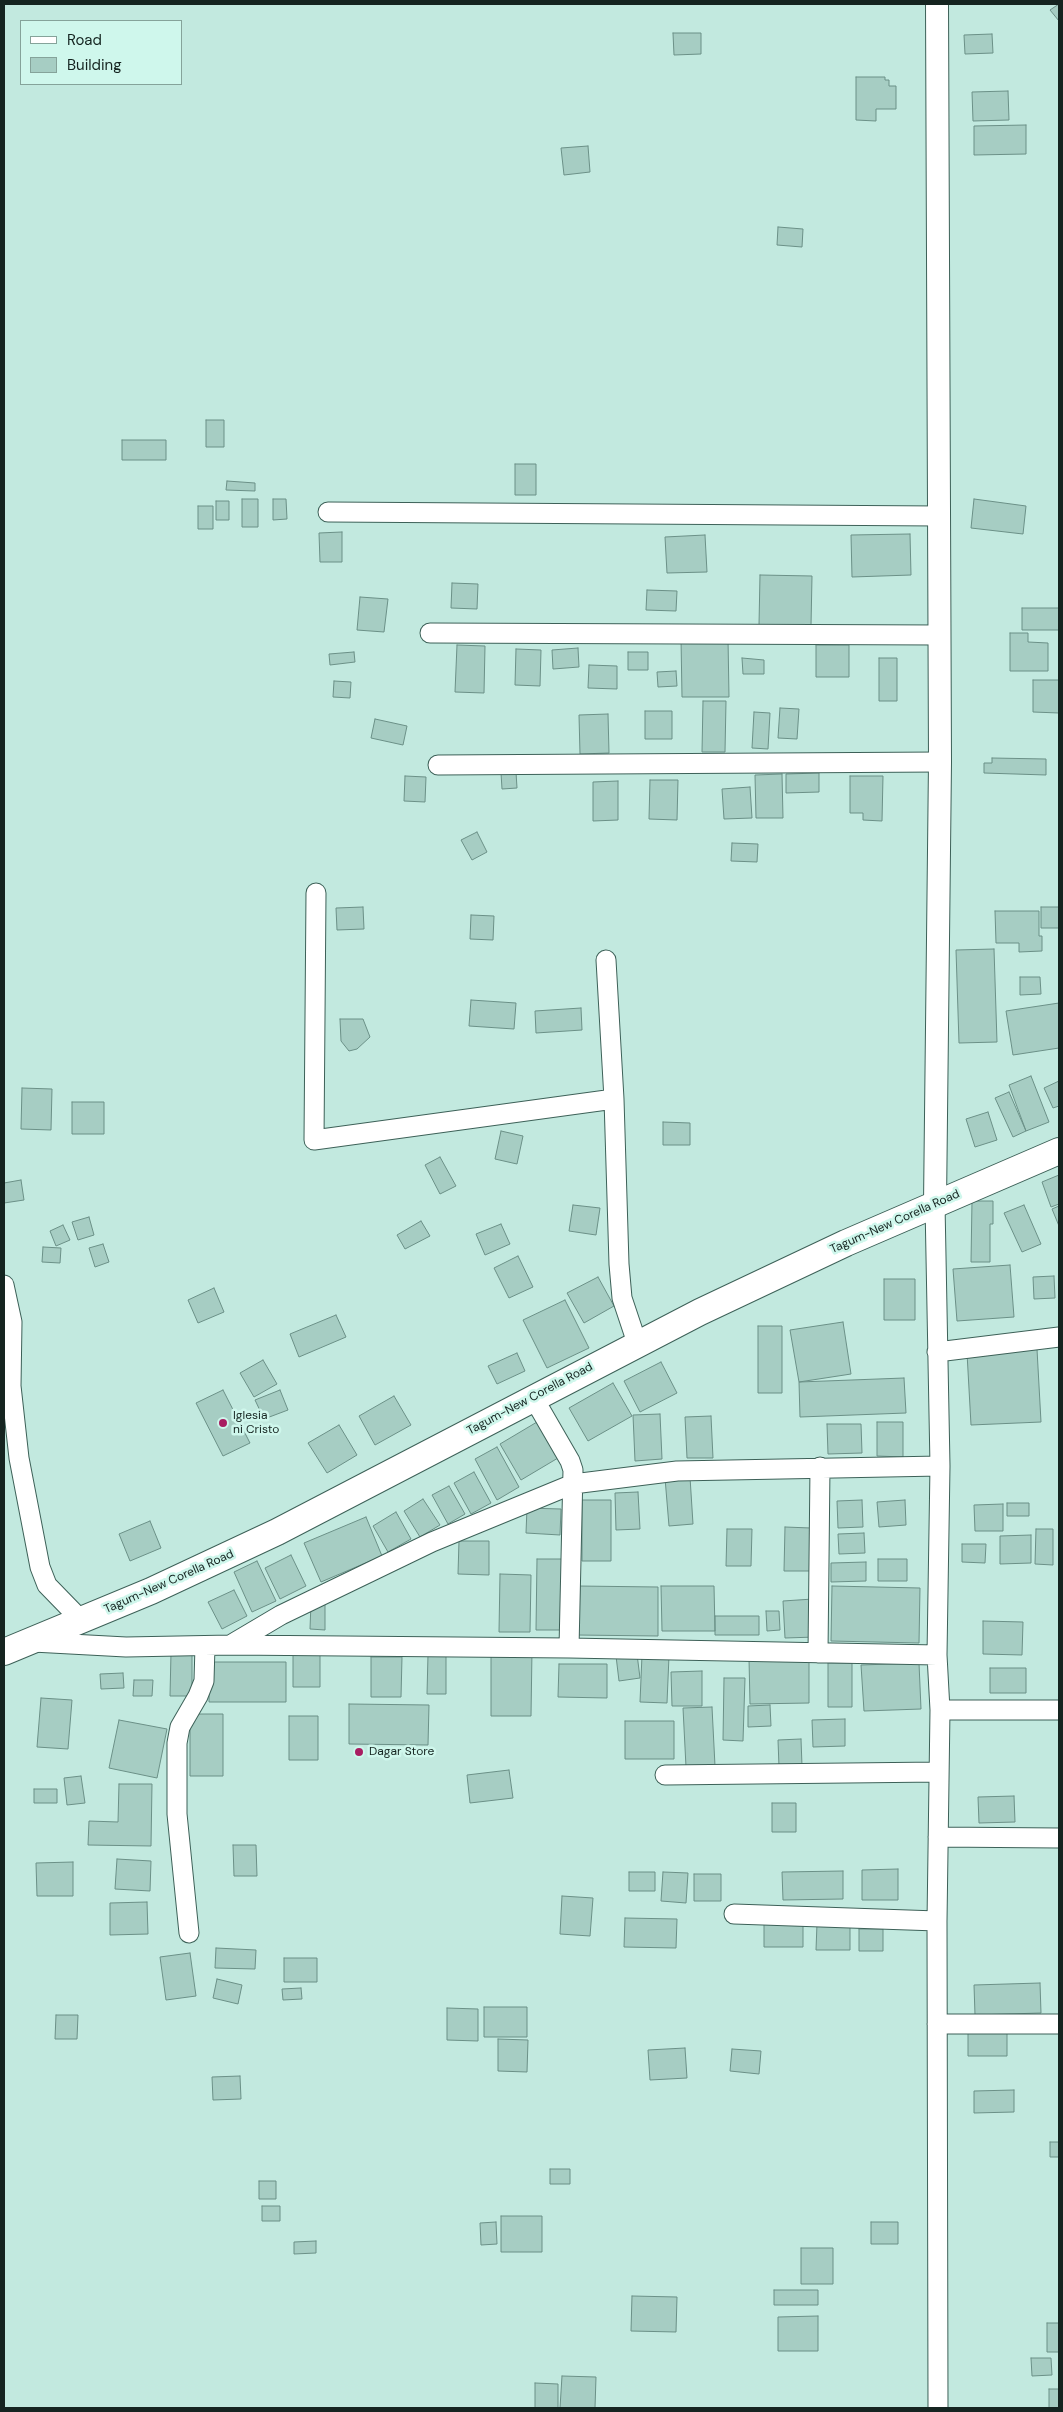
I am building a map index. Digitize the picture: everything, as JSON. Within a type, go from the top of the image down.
[{"type":"main road","name":"Tagum-New Corella Road","points":[[4,1652],[82,1621],[277,1532],[637,1343],[846,1243],[1059,1151]]},
{"type":"street","points":[[936,4],[940,762],[936,1204],[940,1466],[937,1655],[940,1710],[937,1921],[938,2408]]},
{"type":"street","points":[[328,512],[939,516]]},
{"type":"street","points":[[430,633],[939,636]]},
{"type":"street","points":[[438,765],[940,762]]},
{"type":"street","points":[[316,893],[314,1140],[614,1099]]},
{"type":"street","points":[[606,960],[622,1298],[637,1343]]},
{"type":"street","points":[[4,1285],[12,1322],[10,1386],[19,1458],[38,1558],[47,1585],[82,1621]]},
{"type":"street","points":[[937,1352],[1059,1337]]},
{"type":"street","points":[[533,1397],[570,1461],[573,1484],[569,1648]]},
{"type":"street","points":[[231,1645],[281,1615],[432,1542],[528,1500],[573,1484],[677,1471],[940,1466]]},
{"type":"street","points":[[818,1653],[820,1467]]},
{"type":"street","points":[[30,1642],[126,1647],[231,1645],[569,1648],[937,1655]]},
{"type":"street","points":[[189,1933],[177,1814],[177,1743],[180,1728],[204,1681],[204,1646]]},
{"type":"street","points":[[940,1710],[1059,1710]]},
{"type":"street","points":[[665,1775],[939,1772]]},
{"type":"street","points":[[938,1837],[1059,1838]]},
{"type":"street","points":[[734,1914],[937,1921]]},
{"type":"street","points":[[937,2024],[1059,2024]]},
{"type":"building","points":[[1059,4],[1059,21],[1050,10]]},
{"type":"building","points":[[673,33],[701,33],[701,54],[674,55]]},
{"type":"building","points":[[992,34],[993,53],[965,54],[964,35]]},
{"type":"building","points":[[856,77],[885,77],[885,80],[889,80],[889,86],[896,86],[896,109],[876,109],[876,121],[856,120]]},
{"type":"building","points":[[1008,91],[1009,120],[973,121],[972,92]]},
{"type":"building","points":[[1026,125],[1026,154],[974,155],[974,126]]},
{"type":"building","points":[[588,146],[590,172],[564,175],[561,148]]},
{"type":"building","points":[[778,227],[803,229],[802,247],[777,245]]},
{"type":"building","points":[[206,420],[224,420],[224,447],[206,447]]},
{"type":"building","points":[[122,440],[166,440],[166,460],[122,460]]},
{"type":"building","points":[[515,464],[536,464],[536,495],[515,495]]},
{"type":"building","points":[[227,481],[255,483],[255,491],[226,490]]},
{"type":"building","points":[[242,499],[258,499],[258,527],[242,527]]},
{"type":"building","points":[[273,499],[286,499],[287,519],[273,520]]},
{"type":"building","points":[[974,499],[1026,506],[1023,534],[971,528]]},
{"type":"building","points":[[216,501],[229,501],[229,520],[216,520]]},
{"type":"building","points":[[198,506],[213,506],[213,529],[198,529]]},
{"type":"building","points":[[342,532],[342,562],[320,562],[319,533]]},
{"type":"building","points":[[910,534],[911,575],[852,577],[851,535]]},
{"type":"building","points":[[705,535],[707,572],[667,573],[665,537]]},
{"type":"building","points":[[760,575],[812,576],[811,626],[759,625]]},
{"type":"building","points":[[452,583],[478,584],[477,609],[451,608]]},
{"type":"building","points":[[647,590],[677,591],[676,611],[646,610]]},
{"type":"building","points":[[360,597],[388,599],[384,632],[357,630]]},
{"type":"building","points":[[1022,608],[1059,608],[1059,630],[1022,630]]},
{"type":"building","points":[[1010,633],[1028,633],[1028,642],[1048,643],[1048,671],[1010,671]]},
{"type":"building","points":[[728,638],[729,697],[682,697],[681,639]]},
{"type":"building","points":[[457,645],[485,646],[484,693],[455,692]]},
{"type":"building","points":[[816,645],[849,645],[849,677],[816,677]]},
{"type":"building","points":[[578,648],[579,667],[553,669],[552,650]]},
{"type":"building","points":[[516,649],[541,650],[540,686],[515,685]]},
{"type":"building","points":[[354,652],[355,662],[330,665],[329,654]]},
{"type":"building","points":[[628,652],[648,652],[648,670],[628,670]]},
{"type":"building","points":[[742,658],[764,660],[764,674],[743,674]]},
{"type":"building","points":[[879,658],[897,658],[897,701],[879,701]]},
{"type":"building","points":[[589,665],[617,666],[617,689],[588,688]]},
{"type":"building","points":[[676,671],[677,686],[658,687],[657,672]]},
{"type":"building","points":[[1033,680],[1059,680],[1059,713],[1033,712]]},
{"type":"building","points":[[334,681],[351,682],[350,698],[333,697]]},
{"type":"building","points":[[703,701],[726,701],[725,752],[702,752]]},
{"type":"building","points":[[780,708],[799,709],[797,739],[778,738]]},
{"type":"building","points":[[645,711],[672,711],[672,739],[645,739]]},
{"type":"building","points":[[754,712],[770,713],[768,749],[752,748]]},
{"type":"building","points":[[608,714],[609,753],[580,754],[579,715]]},
{"type":"building","points":[[375,719],[407,726],[403,745],[371,738]]},
{"type":"building","points":[[992,758],[1046,759],[1046,775],[984,773],[984,763],[992,763]]},
{"type":"building","points":[[516,772],[517,788],[502,789],[501,773]]},
{"type":"building","points":[[819,773],[819,792],[786,793],[786,774]]},
{"type":"building","points":[[782,774],[783,818],[756,818],[755,775]]},
{"type":"building","points":[[405,776],[426,777],[425,802],[404,801]]},
{"type":"building","points":[[850,776],[883,776],[882,821],[863,820],[863,813],[850,813]]},
{"type":"building","points":[[650,780],[678,780],[677,820],[649,819]]},
{"type":"building","points":[[618,781],[618,820],[593,821],[593,782]]},
{"type":"building","points":[[750,787],[752,818],[724,819],[722,789]]},
{"type":"building","points":[[477,832],[487,852],[472,860],[461,840]]},
{"type":"building","points":[[732,843],[758,844],[757,862],[731,861]]},
{"type":"building","points":[[363,907],[364,929],[337,930],[336,908]]},
{"type":"building","points":[[1041,907],[1059,907],[1059,928],[1041,928]]},
{"type":"building","points":[[995,911],[1039,911],[1039,936],[1042,936],[1042,951],[1019,952],[1019,943],[996,943]]},
{"type":"building","points":[[471,915],[494,916],[493,940],[470,939]]},
{"type":"building","points":[[994,949],[997,1042],[959,1043],[956,950]]},
{"type":"building","points":[[1020,977],[1040,977],[1041,994],[1020,995]]},
{"type":"building","points":[[471,1000],[516,1003],[514,1029],[469,1026]]},
{"type":"building","points":[[1059,1003],[1059,1048],[1013,1055],[1006,1011]]},
{"type":"building","points":[[581,1008],[582,1030],[536,1033],[535,1011]]},
{"type":"building","points":[[340,1019],[363,1019],[370,1037],[357,1049],[349,1051],[341,1041]]},
{"type":"building","points":[[1031,1076],[1049,1122],[1026,1131],[1009,1085]]},
{"type":"building","points":[[1059,1081],[1059,1106],[1053,1108],[1044,1088]]},
{"type":"building","points":[[22,1088],[52,1089],[51,1130],[21,1129]]},
{"type":"building","points":[[1009,1092],[1026,1131],[1013,1137],[995,1098]]},
{"type":"building","points":[[72,1102],[104,1102],[104,1134],[72,1134]]},
{"type":"building","points":[[988,1112],[997,1140],[975,1147],[966,1119]]},
{"type":"building","points":[[663,1122],[690,1123],[690,1145],[663,1145]]},
{"type":"building","points":[[501,1131],[523,1136],[517,1164],[495,1159]]},
{"type":"building","points":[[440,1157],[456,1186],[440,1194],[425,1165]]},
{"type":"building","points":[[1059,1175],[1059,1204],[1051,1207],[1042,1182]]},
{"type":"building","points":[[21,1180],[24,1200],[4,1203],[4,1183]]},
{"type":"building","points":[[972,1201],[993,1201],[993,1224],[990,1224],[990,1262],[971,1262]]},
{"type":"building","points":[[573,1205],[600,1208],[596,1235],[569,1231]]},
{"type":"building","points":[[1024,1205],[1041,1244],[1022,1252],[1004,1213]]},
{"type":"building","points":[[1059,1206],[1059,1226],[1052,1209]]},
{"type":"building","points":[[89,1217],[94,1235],[78,1240],[72,1222]]},
{"type":"building","points":[[421,1221],[430,1236],[405,1249],[397,1235]]},
{"type":"building","points":[[501,1224],[510,1244],[485,1255],[476,1234]]},
{"type":"building","points":[[63,1225],[70,1240],[56,1246],[50,1231]]},
{"type":"building","points":[[103,1244],[109,1262],[95,1267],[89,1248]]},
{"type":"building","points":[[43,1247],[61,1248],[60,1263],[42,1262]]},
{"type":"building","points":[[518,1256],[533,1287],[509,1298],[494,1268]]},
{"type":"building","points":[[1010,1265],[1014,1317],[957,1321],[953,1269]]},
{"type":"building","points":[[1054,1276],[1055,1298],[1034,1299],[1033,1277]]},
{"type":"building","points":[[598,1277],[614,1306],[584,1323],[567,1293]]},
{"type":"building","points":[[884,1279],[915,1279],[915,1320],[884,1320]]},
{"type":"building","points":[[214,1288],[224,1312],[198,1323],[188,1300]]},
{"type":"building","points":[[565,1300],[589,1348],[547,1368],[523,1320]]},
{"type":"building","points":[[336,1315],[346,1337],[299,1357],[290,1334]]},
{"type":"building","points":[[843,1322],[851,1374],[799,1382],[790,1330]]},
{"type":"building","points":[[758,1326],[782,1326],[782,1393],[758,1393]]},
{"type":"building","points":[[1037,1349],[1041,1422],[971,1425],[967,1353]]},
{"type":"building","points":[[517,1353],[525,1371],[497,1384],[488,1366]]},
{"type":"building","points":[[263,1360],[277,1384],[254,1397],[240,1373]]},
{"type":"building","points":[[661,1362],[677,1393],[640,1412],[624,1381]]},
{"type":"building","points":[[904,1378],[906,1413],[800,1417],[799,1382]]},
{"type":"building","points":[[613,1383],[632,1416],[588,1441],[569,1408]]},
{"type":"building","name":"Iglesia ni Cristo","points":[[223,1390],[250,1443],[223,1456],[196,1403]]},
{"type":"building","points":[[280,1390],[288,1410],[264,1419],[255,1400]]},
{"type":"building","points":[[394,1396],[411,1425],[375,1445],[359,1416]]},
{"type":"building","points":[[660,1414],[662,1459],[635,1461],[633,1415]]},
{"type":"building","points":[[711,1416],[713,1458],[687,1458],[685,1417]]},
{"type":"building","points":[[537,1422],[558,1458],[521,1480],[500,1444]]},
{"type":"building","points":[[877,1422],[903,1422],[903,1457],[877,1456]]},
{"type":"building","points":[[827,1424],[861,1424],[862,1453],[828,1454]]},
{"type":"building","points":[[339,1425],[357,1455],[327,1473],[308,1443]]},
{"type":"building","points":[[497,1447],[519,1487],[497,1500],[475,1459]]},
{"type":"building","points":[[474,1472],[491,1503],[471,1514],[454,1483]]},
{"type":"building","points":[[690,1477],[693,1524],[669,1526],[665,1478]]},
{"type":"building","points":[[449,1486],[465,1514],[448,1524],[432,1495]]},
{"type":"building","points":[[638,1492],[640,1529],[616,1530],[615,1493]]},
{"type":"building","points":[[423,1499],[440,1525],[420,1537],[404,1511]]},
{"type":"building","points":[[582,1500],[611,1500],[611,1561],[582,1561]]},
{"type":"building","points":[[862,1500],[863,1527],[838,1528],[837,1501]]},
{"type":"building","points":[[905,1500],[906,1525],[879,1527],[877,1502]]},
{"type":"building","points":[[1007,1503],[1029,1503],[1029,1516],[1007,1516]]},
{"type":"building","points":[[1003,1504],[1003,1531],[975,1531],[974,1505]]},
{"type":"building","points":[[527,1508],[561,1509],[560,1535],[526,1533]]},
{"type":"building","points":[[396,1512],[411,1539],[388,1552],[373,1526]]},
{"type":"building","points":[[366,1517],[382,1556],[321,1582],[304,1543]]},
{"type":"building","points":[[150,1521],[161,1548],[130,1561],[119,1534]]},
{"type":"building","points":[[785,1527],[811,1528],[810,1571],[784,1571]]},
{"type":"building","points":[[727,1529],[752,1529],[751,1566],[726,1566]]},
{"type":"building","points":[[1036,1529],[1053,1529],[1053,1565],[1035,1564]]},
{"type":"building","points":[[864,1533],[865,1553],[839,1554],[838,1534]]},
{"type":"building","points":[[1031,1535],[1031,1563],[1000,1564],[1000,1536]]},
{"type":"building","points":[[459,1541],[489,1541],[489,1575],[458,1574]]},
{"type":"building","points":[[962,1544],[986,1544],[985,1563],[962,1562]]},
{"type":"building","points":[[291,1555],[306,1586],[280,1599],[265,1568]]},
{"type":"building","points":[[537,1559],[563,1559],[562,1630],[536,1630]]},
{"type":"building","points":[[878,1559],[907,1559],[907,1581],[878,1581]]},
{"type":"building","points":[[257,1561],[276,1601],[252,1612],[234,1572]]},
{"type":"building","points":[[866,1562],[866,1581],[831,1582],[831,1563]]},
{"type":"building","points":[[500,1574],[531,1575],[530,1632],[499,1632]]},
{"type":"building","points":[[577,1586],[658,1587],[658,1636],[576,1635]]},
{"type":"building","points":[[661,1586],[714,1586],[715,1631],[662,1631]]},
{"type":"building","points":[[832,1586],[920,1588],[919,1643],[831,1641]]},
{"type":"building","points":[[234,1590],[247,1616],[222,1629],[208,1602]]},
{"type":"building","points":[[813,1599],[816,1637],[785,1638],[783,1601]]},
{"type":"building","points":[[311,1603],[325,1604],[325,1630],[310,1629]]},
{"type":"building","points":[[766,1611],[779,1611],[780,1630],[767,1631]]},
{"type":"building","points":[[715,1616],[759,1616],[759,1635],[715,1635]]},
{"type":"building","points":[[983,1621],[1023,1622],[1022,1655],[983,1654]]},
{"type":"building","points":[[491,1650],[532,1650],[531,1716],[491,1716]]},
{"type":"building","points":[[171,1653],[192,1653],[192,1696],[170,1696]]},
{"type":"building","points":[[293,1654],[320,1654],[320,1687],[293,1687]]},
{"type":"building","points":[[637,1654],[640,1678],[619,1681],[616,1656]]},
{"type":"building","points":[[428,1655],[446,1655],[446,1694],[427,1694]]},
{"type":"building","points":[[642,1655],[669,1656],[667,1703],[640,1702]]},
{"type":"building","points":[[371,1657],[402,1657],[401,1697],[371,1697]]},
{"type":"building","points":[[809,1658],[809,1703],[750,1704],[749,1659]]},
{"type":"building","points":[[209,1662],[286,1662],[286,1702],[209,1702]]},
{"type":"building","points":[[828,1663],[852,1663],[852,1707],[828,1707]]},
{"type":"building","points":[[919,1663],[921,1709],[864,1711],[861,1665]]},
{"type":"building","points":[[559,1664],[607,1664],[607,1698],[558,1697]]},
{"type":"building","points":[[990,1668],[1026,1668],[1026,1693],[990,1693]]},
{"type":"building","points":[[702,1671],[702,1706],[672,1706],[671,1672]]},
{"type":"building","points":[[123,1673],[124,1688],[101,1689],[100,1674]]},
{"type":"building","points":[[724,1678],[745,1678],[743,1741],[723,1740]]},
{"type":"building","points":[[134,1680],[153,1680],[152,1696],[133,1696]]},
{"type":"building","points":[[41,1698],[72,1700],[68,1749],[37,1747]]},
{"type":"building","points":[[349,1704],[429,1705],[428,1745],[349,1744]]},
{"type":"building","points":[[770,1705],[771,1726],[748,1727],[748,1706]]},
{"type":"building","points":[[712,1707],[715,1766],[686,1767],[683,1708]]},
{"type":"building","points":[[190,1714],[223,1714],[223,1776],[190,1776]]},
{"type":"building","points":[[289,1716],[318,1716],[318,1760],[289,1760]]},
{"type":"building","points":[[845,1719],[845,1746],[813,1747],[812,1720]]},
{"type":"building","points":[[119,1720],[167,1729],[157,1778],[109,1768]]},
{"type":"building","points":[[625,1721],[674,1721],[674,1759],[625,1759]]},
{"type":"building","points":[[801,1739],[802,1766],[779,1767],[778,1740]]},
{"type":"building","points":[[509,1770],[513,1798],[470,1803],[467,1775]]},
{"type":"building","points":[[81,1776],[85,1803],[67,1805],[64,1778]]},
{"type":"building","points":[[119,1784],[152,1784],[151,1846],[88,1845],[89,1821],[118,1822]]},
{"type":"building","points":[[34,1789],[57,1789],[57,1803],[34,1803]]},
{"type":"building","points":[[1014,1796],[1015,1822],[979,1823],[978,1797]]},
{"type":"building","points":[[772,1803],[796,1803],[796,1832],[772,1832]]},
{"type":"building","points":[[233,1845],[256,1845],[257,1876],[234,1876]]},
{"type":"building","points":[[117,1859],[151,1861],[150,1891],[115,1889]]},
{"type":"building","points":[[73,1862],[73,1896],[37,1896],[36,1863]]},
{"type":"building","points":[[898,1869],[898,1900],[862,1900],[862,1870]]},
{"type":"building","points":[[843,1871],[843,1899],[783,1900],[782,1872]]},
{"type":"building","points":[[629,1872],[655,1872],[655,1891],[629,1891]]},
{"type":"building","points":[[663,1872],[688,1873],[686,1903],[661,1901]]},
{"type":"building","points":[[694,1874],[721,1874],[721,1901],[694,1901]]},
{"type":"building","points":[[562,1896],[593,1898],[590,1936],[560,1934]]},
{"type":"building","points":[[147,1902],[148,1934],[110,1935],[110,1903]]},
{"type":"building","points":[[625,1918],[677,1919],[676,1948],[624,1947]]},
{"type":"building","points":[[764,1922],[803,1922],[803,1947],[764,1947]]},
{"type":"building","points":[[817,1924],[850,1925],[850,1950],[816,1950]]},
{"type":"building","points":[[859,1929],[883,1929],[883,1951],[859,1951]]},
{"type":"building","points":[[216,1948],[256,1950],[255,1969],[215,1968]]},
{"type":"building","points":[[190,1953],[196,1996],[166,2000],[160,1957]]},
{"type":"building","points":[[284,1958],[317,1958],[317,1982],[284,1982]]},
{"type":"building","points":[[217,1979],[242,1985],[238,2004],[213,1998]]},
{"type":"building","points":[[1040,1983],[1041,2013],[975,2015],[974,1985]]},
{"type":"building","points":[[301,1988],[302,1999],[283,2000],[282,1989]]},
{"type":"building","points":[[484,2007],[527,2007],[527,2037],[484,2037]]},
{"type":"building","points":[[447,2008],[478,2009],[478,2041],[447,2040]]},
{"type":"building","points":[[56,2015],[78,2015],[77,2039],[55,2039]]},
{"type":"building","points":[[968,2031],[1007,2031],[1007,2056],[968,2056]]},
{"type":"building","points":[[498,2039],[528,2040],[527,2072],[498,2071]]},
{"type":"building","points":[[685,2048],[687,2078],[650,2080],[648,2050]]},
{"type":"building","points":[[732,2049],[761,2051],[759,2074],[730,2071]]},
{"type":"building","points":[[240,2076],[241,2099],[213,2100],[212,2077]]},
{"type":"building","points":[[1014,2090],[1014,2112],[974,2113],[974,2091]]},
{"type":"building","points":[[1050,2142],[1059,2142],[1059,2157],[1050,2157]]},
{"type":"building","points":[[550,2169],[570,2169],[570,2184],[550,2184]]},
{"type":"building","points":[[259,2181],[276,2181],[276,2199],[259,2199]]},
{"type":"building","points":[[262,2206],[280,2206],[280,2221],[262,2221]]},
{"type":"building","points":[[501,2216],[542,2216],[542,2252],[501,2252]]},
{"type":"building","points":[[496,2222],[497,2244],[481,2245],[480,2223]]},
{"type":"building","points":[[871,2222],[898,2222],[898,2244],[871,2244]]},
{"type":"building","points":[[316,2241],[316,2253],[294,2254],[294,2242]]},
{"type":"building","points":[[801,2248],[833,2248],[833,2284],[801,2284]]},
{"type":"building","points":[[774,2290],[818,2290],[818,2305],[774,2305]]},
{"type":"building","points":[[632,2296],[677,2297],[676,2332],[631,2331]]},
{"type":"building","points":[[818,2316],[818,2351],[778,2351],[778,2317]]},
{"type":"building","points":[[1047,2323],[1059,2323],[1059,2352],[1047,2352]]},
{"type":"building","points":[[1031,2358],[1051,2358],[1052,2375],[1032,2376]]},
{"type":"building","points":[[562,2376],[596,2377],[595,2408],[560,2408]]},
{"type":"building","points":[[535,2383],[558,2384],[558,2408],[535,2408]]},
{"type":"building","points":[[1049,2389],[1059,2389],[1059,2408],[1049,2408]]},
{"type":"place","name":"Iglesia ni Cristo","points":[[223,1423]]},
{"type":"place","name":"Dagar Store","points":[[359,1752]]}]
